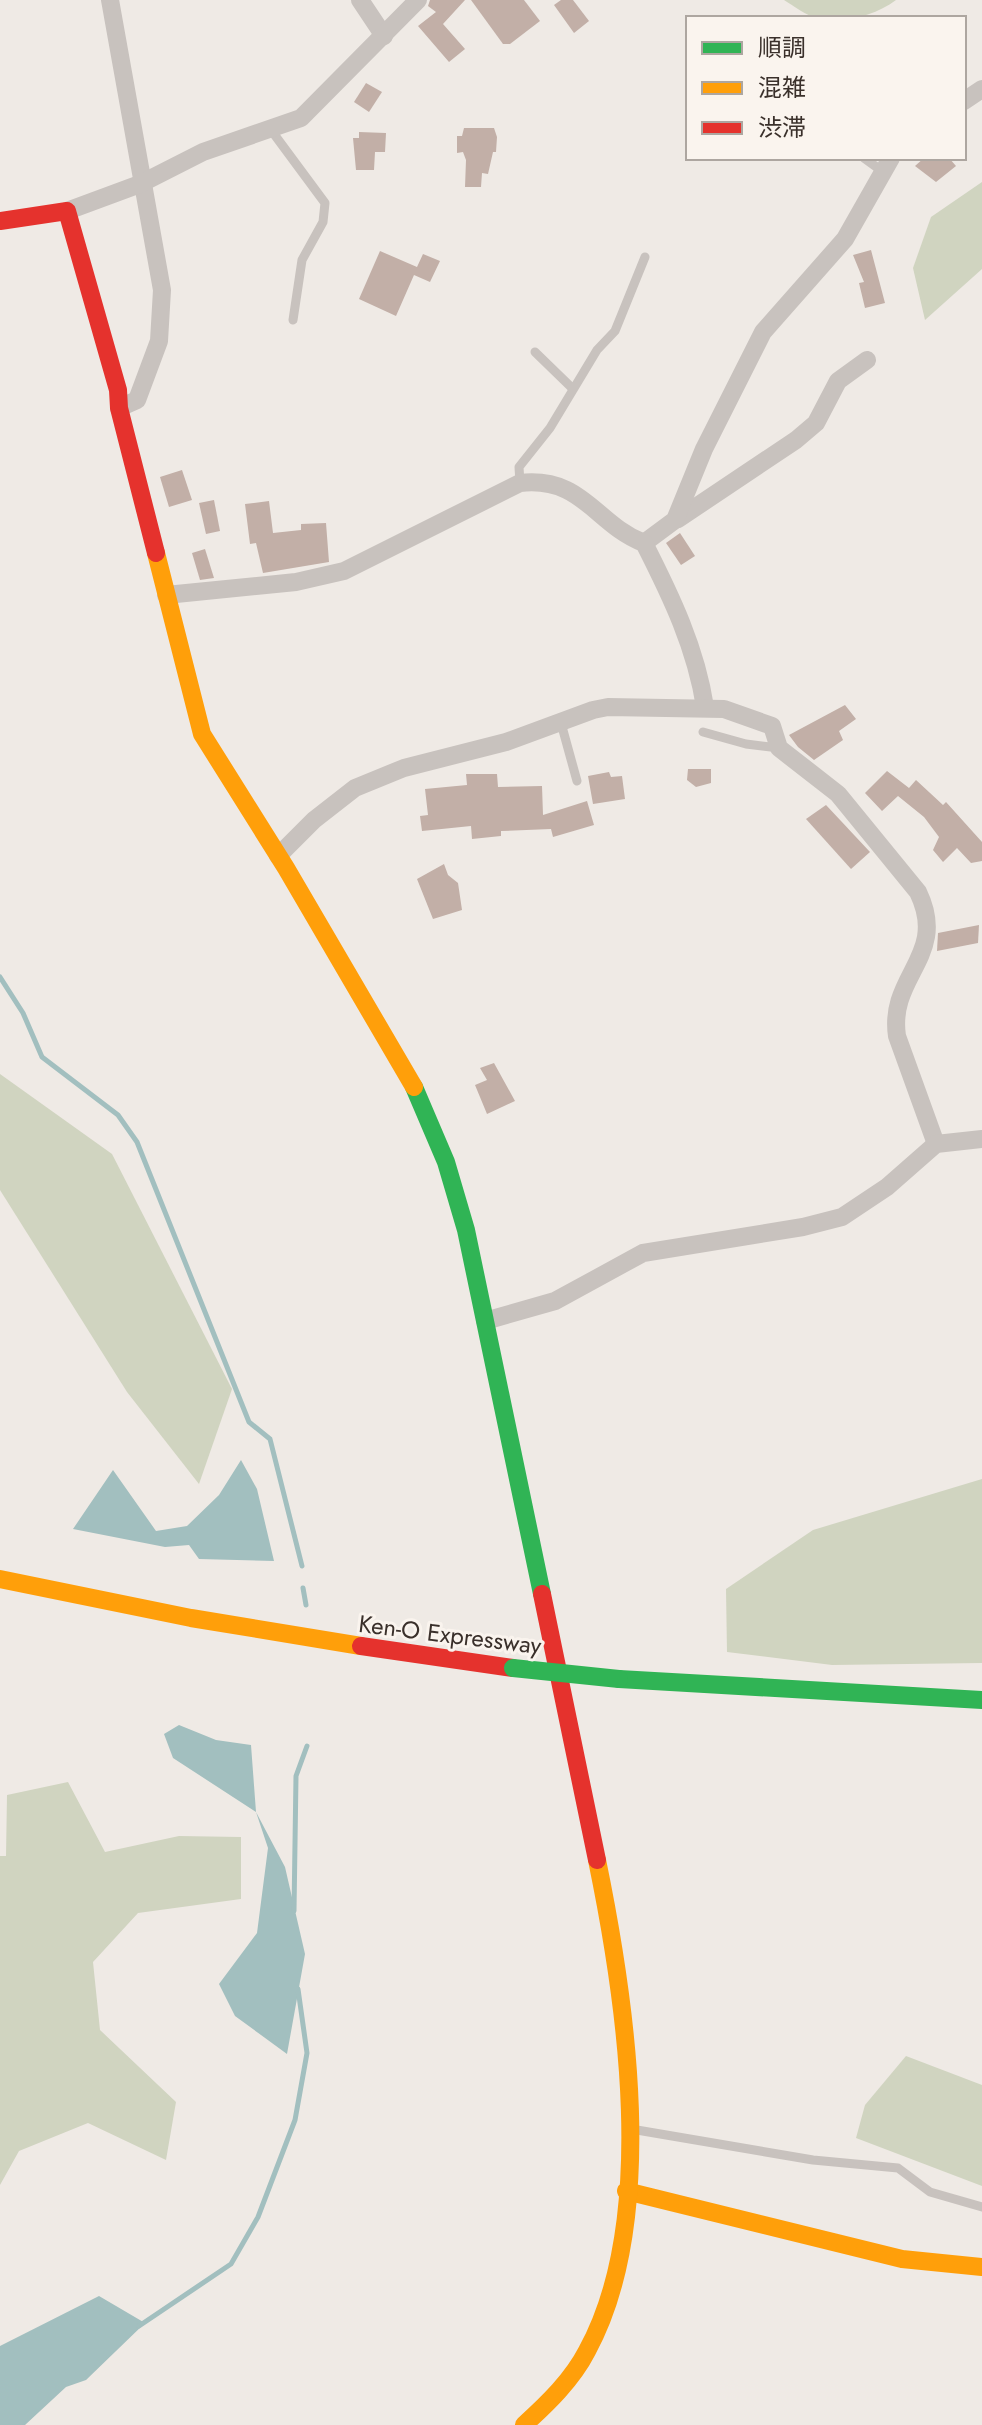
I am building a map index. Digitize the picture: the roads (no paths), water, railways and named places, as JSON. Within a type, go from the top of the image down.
[{"type":"main road","points":[[0,221],[67,211],[118,390],[119,408],[202,734],[422,1100],[446,1162],[466,1230],[618,1961],[627,2061],[626,2191],[610,2291],[592,2343],[565,2386],[524,2425]]},
{"type":"main road","name":"Ken-O Expressway","points":[[0,1579],[196,1620],[359,1648],[513,1668],[619,1679],[982,1698]]},
{"type":"main road","points":[[626,2191],[902,2259],[982,2267]]},
{"type":"street","points":[[110,0],[140,184],[162,290],[159,341],[137,400],[119,408]]},
{"type":"street","points":[[360,0],[384,36]]},
{"type":"street","points":[[67,211],[140,184],[203,152],[271,130],[311,111],[418,0]]},
{"type":"street","points":[[675,520],[704,449],[763,332],[845,239],[886,165]]},
{"type":"street","points":[[644,543],[796,440],[816,423],[838,381],[867,360]]},
{"type":"street","points":[[166,595],[296,582],[344,571],[520,483],[549,483],[584,497],[624,535],[644,543],[676,606],[701,679],[705,707]]},
{"type":"street","points":[[278,856],[314,820],[355,788],[404,768],[608,707],[724,709],[772,726],[779,748],[838,794],[918,892],[925,906],[926,947],[903,985],[894,1017],[897,1036],[936,1144]]},
{"type":"street","points":[[485,1321],[555,1301],[643,1253],[803,1227],[842,1217],[887,1187],[936,1144],[982,1139]]},
{"type":"lane","points":[[271,130],[325,203],[323,222],[302,260],[293,320]]},
{"type":"lane","points":[[520,483],[519,467],[550,428],[571,387],[597,350],[615,331],[645,257]]},
{"type":"lane","points":[[535,352],[571,387]]},
{"type":"lane","points":[[561,723],[577,781]]},
{"type":"lane","points":[[703,732],[746,744],[779,748]]},
{"type":"lane","points":[[627,2129],[813,2160],[898,2168],[930,2192],[982,2207]]},
{"type":"water","points":[[241,1460],[257,1489],[274,1561],[199,1559],[189,1545],[165,1547],[73,1529],[113,1470],[156,1531],[187,1526],[219,1495]]},
{"type":"water","points":[[179,1725],[216,1740],[251,1745],[256,1812],[173,1758],[164,1734]]},
{"type":"water","points":[[256,1812],[285,1867],[305,1954],[287,2054],[235,2016],[219,1984],[257,1933],[268,1848]]},
{"type":"water","points":[[99,2296],[145,2323],[86,2380],[66,2387],[25,2425],[0,2425],[0,2346]]},
{"type":"waterway","points":[[0,977],[23,1013],[42,1057],[118,1115],[137,1142],[249,1422],[270,1439],[302,1566]]},
{"type":"waterway","points":[[303,1588],[306,1605]]},
{"type":"waterway","points":[[294,1911],[296,1776],[307,1746]]},
{"type":"waterway","points":[[139,2326],[231,2264],[258,2217],[295,2120],[307,2053],[298,1989]]}]
